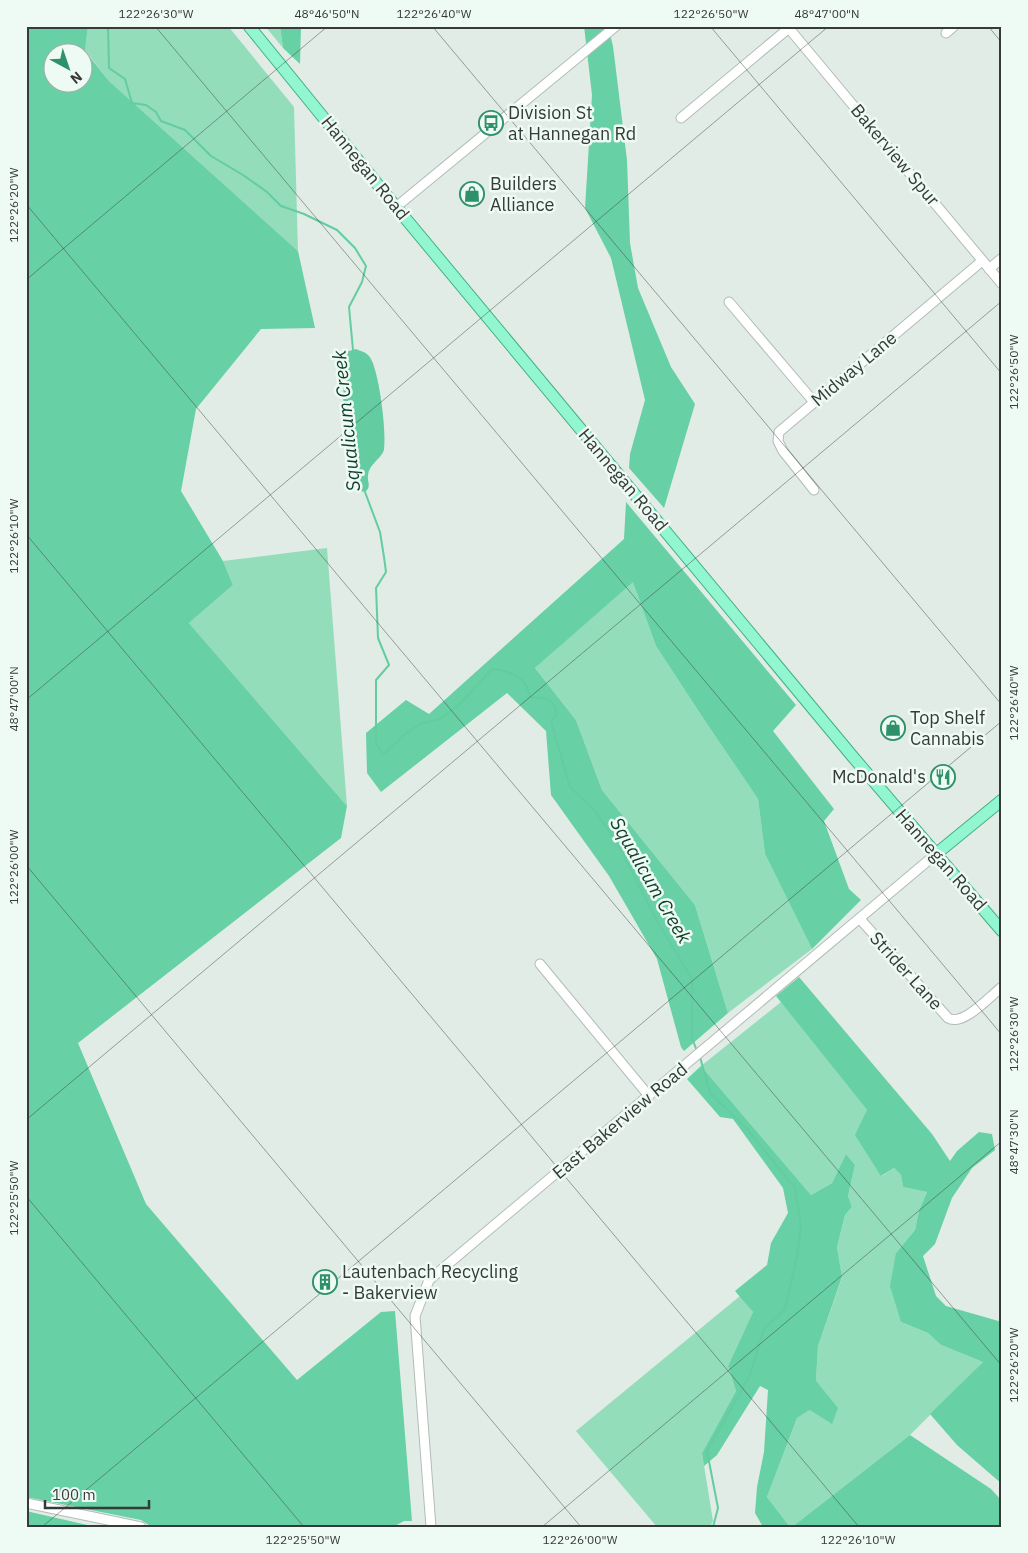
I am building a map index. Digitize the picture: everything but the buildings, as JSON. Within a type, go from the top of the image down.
[{"type":"main road","name":"Hannegan Road","points":[[248,26],[853,757],[1002,930]]},
{"type":"main road","name":"East Bakerview Road","points":[[936,854],[1002,800]]},
{"type":"street","points":[[396,207],[616,26]]},
{"type":"street","points":[[946,33],[954,26]]},
{"type":"street","points":[[681,118],[788,27]]},
{"type":"street","name":"Bakerview Spur","points":[[788,27],[1002,284]]},
{"type":"street","points":[[989,269],[1002,258]]},
{"type":"street","name":"Midway Lane","points":[[814,490],[783,451],[778,441],[779,432],[982,261]]},
{"type":"street","points":[[729,302],[814,402]]},
{"type":"street","name":"East Bakerview Road","points":[[431,1527],[415,1316],[429,1280],[936,854]]},
{"type":"street","name":"Strider Lane","points":[[860,919],[952,1021],[962,1019],[1002,987]]},
{"type":"street","points":[[540,964],[650,1096]]},
{"type":"street","points":[[26,1503],[141,1527]]},
{"type":"shaded area","points":[[26,26],[88,26],[86,42],[42,42],[42,92],[92,92],[92,60],[109,81],[298,251],[315,328],[261,329],[196,409],[181,491],[223,561],[233,585],[189,623],[347,806],[341,838],[78,1043],[146,1204],[297,1380],[381,1312],[395,1311],[412,1521],[404,1521],[393,1527],[152,1527],[141,1520],[26,1497]]},
{"type":"shaded area","points":[[88,26],[228,26],[294,107],[298,251],[109,81],[92,59],[92,42],[86,42]]},
{"type":"shaded area","points":[[265,26],[280,26],[283,48]]},
{"type":"shaded area","points":[[280,26],[301,26],[300,64],[283,48]]},
{"type":"shaded area","points":[[584,26],[608,26],[613,46],[627,160],[630,243],[638,288],[671,367],[695,404],[664,508],[629,468],[630,454],[645,400],[611,258],[585,208],[592,95]]},
{"type":"shaded area","points":[[356,349],[368,355],[373,363],[379,386],[385,442],[384,450],[369,471],[369,486],[365,492],[360,491],[343,398],[346,352]]},
{"type":"shaded area","points":[[626,502],[796,705],[773,731],[834,809],[824,821],[849,889],[861,900],[812,949],[765,854],[758,799],[656,646],[633,582],[535,668],[576,720],[602,790],[695,905],[728,1013],[684,1051],[681,1047],[657,959],[609,876],[551,795],[546,731],[507,693],[381,792],[367,773],[366,733],[406,700],[429,714],[624,539]]},
{"type":"shaded area","points":[[327,548],[347,806],[189,623],[233,585],[223,561]]},
{"type":"shaded area","points":[[633,581],[656,646],[758,799],[765,854],[812,949],[728,1013],[695,905],[602,790],[576,720],[535,668]]},
{"type":"shaded area","points":[[799,977],[932,1134],[950,1161],[957,1151],[979,1132],[992,1134],[995,1150],[972,1168],[952,1198],[935,1244],[923,1256],[936,1296],[946,1306],[1002,1322],[1002,1484],[957,1445],[930,1414],[983,1362],[941,1345],[928,1333],[901,1322],[890,1286],[896,1253],[915,1230],[919,1211],[927,1192],[903,1187],[901,1175],[894,1168],[881,1176],[855,1135],[867,1110],[776,996]]},
{"type":"shaded area","points":[[781,1002],[867,1110],[882,1176],[894,1168],[901,1175],[903,1187],[927,1192],[919,1211],[915,1230],[896,1253],[901,1322],[928,1333],[941,1345],[983,1362],[910,1435],[792,1527],[790,1527],[767,1497],[797,1418],[810,1410],[816,1381],[818,1346],[842,1278],[837,1247],[845,1215],[852,1207],[848,1196],[855,1165],[846,1154],[832,1183],[811,1195],[701,1066]]},
{"type":"shaded area","points":[[701,1066],[811,1195],[832,1183],[846,1154],[855,1165],[848,1196],[852,1207],[845,1215],[837,1247],[842,1277],[818,1346],[816,1381],[838,1408],[832,1424],[810,1410],[797,1418],[767,1497],[790,1527],[763,1527],[755,1513],[757,1487],[764,1452],[768,1390],[760,1386],[717,1455],[704,1466],[702,1453],[736,1391],[728,1366],[753,1312],[735,1291],[767,1265],[771,1243],[788,1213],[783,1188],[733,1119],[720,1117],[687,1079]]},
{"type":"shaded area","points":[[740,1296],[753,1312],[728,1366],[736,1391],[702,1453],[713,1521],[710,1527],[657,1527],[576,1431]]},
{"type":"shaded area","points":[[910,1435],[991,1489],[1002,1501],[1002,1527],[792,1527]]},
{"type":"shaded area","points":[[26,1511],[96,1527],[26,1527]]},
{"type":"waterway","name":"Squalicum Creek","points":[[108,26],[109,68],[125,79],[132,103],[146,105],[156,112],[161,121],[185,130],[211,156],[267,192],[281,206],[304,214],[337,230],[355,248],[366,266],[362,282],[349,307],[353,350]]},
{"type":"waterway","name":"Squalicum Creek","points":[[365,492],[380,532],[386,572],[376,588],[378,638],[389,665],[376,680],[376,743],[383,754],[420,724],[440,719],[460,704],[492,669],[506,671],[517,676],[525,684],[530,697],[545,698],[551,701],[557,714],[551,721],[570,787],[595,811],[616,841],[656,919],[692,979],[692,1038],[697,1051]]},
{"type":"waterway","name":"Squalicum Creek","points":[[700,1057],[710,1093],[747,1129],[795,1188],[801,1226],[797,1257],[785,1309],[764,1329],[750,1375],[707,1451],[718,1508],[713,1527]]},
{"type":"place","name":"Division St at Hannegan Rd","points":[[491,123]]},
{"type":"place","name":"Builders Alliance","points":[[472,194]]},
{"type":"place","name":"Top Shelf Cannabis","points":[[893,728]]},
{"type":"place","name":"McDonald's","points":[[943,777]]},
{"type":"place","name":"Lautenbach Recycling - Bakerview","points":[[325,1282]]}]
